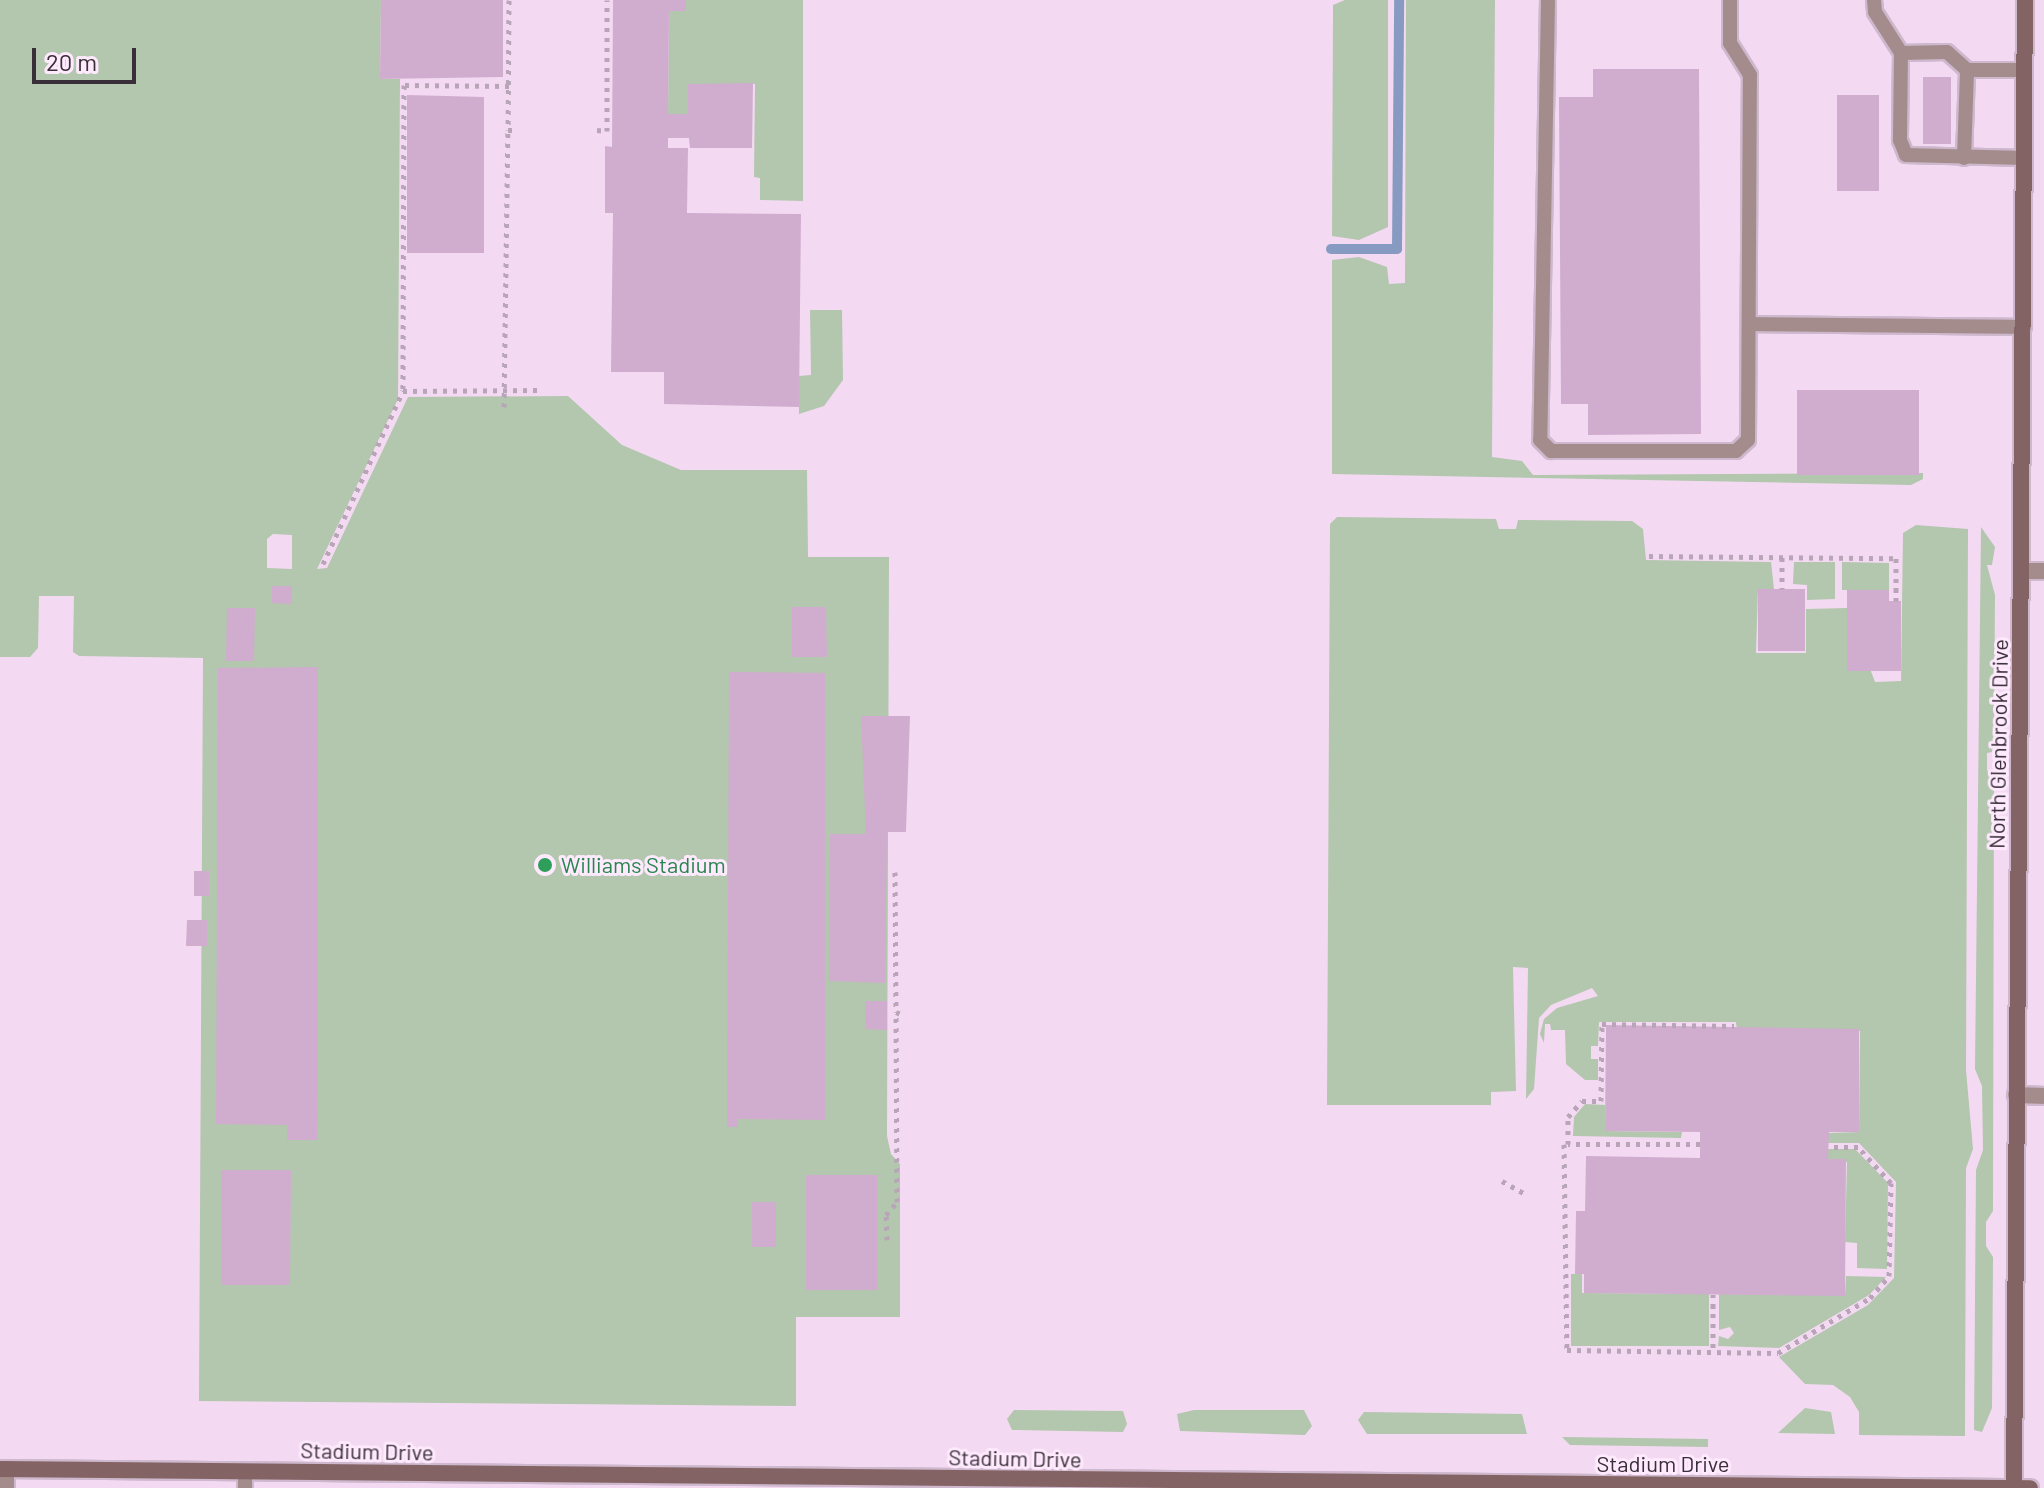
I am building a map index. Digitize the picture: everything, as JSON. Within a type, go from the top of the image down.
[{"type":"street","name":"North Glenbrook Drive","points":[[2014,1488],[2025,0]]},
{"type":"street","points":[[2023,571],[2044,571]]},
{"type":"street","points":[[2016,1095],[2044,1096]]},
{"type":"street","points":[[3,1469],[6,1488]]},
{"type":"street","name":"Stadium Drive","points":[[3,1469],[245,1480],[2030,1488]]},
{"type":"lane","points":[[1548,0],[1540,440],[1551,451],[1736,451],[1748,440],[1750,75],[1730,43],[1730,0]]},
{"type":"lane","points":[[1874,0],[1875,12],[1901,53],[1900,140],[1906,155],[2025,158]]},
{"type":"lane","points":[[1901,53],[1947,52],[1967,70],[2025,70]]},
{"type":"lane","points":[[1964,158],[1967,70]]},
{"type":"lane","points":[[1750,324],[2024,327]]},
{"type":"path","points":[[504,407],[511,130],[509,0]]},
{"type":"path","points":[[597,130],[607,131],[607,0]]},
{"type":"path","points":[[323,564],[403,391],[404,85],[509,86]]},
{"type":"path","points":[[403,391],[541,390]]},
{"type":"path","points":[[1649,556],[1896,558],[1896,601]]},
{"type":"path","points":[[1782,557],[1782,589]]},
{"type":"path","points":[[887,1240],[886,1215],[897,1202],[895,872]]},
{"type":"path","points":[[896,1012],[903,1015]]},
{"type":"path","points":[[1734,1026],[1602,1024],[1601,1101],[1582,1101],[1571,1110],[1566,1144],[1567,1350],[1778,1353],[1870,1298],[1889,1276],[1891,1183],[1858,1147],[1829,1147]]},
{"type":"path","points":[[1566,1144],[1700,1144]]},
{"type":"path","points":[[1502,1181],[1527,1195]]},
{"type":"path","points":[[1713,1294],[1713,1352]]},
{"type":"green space","name":"Williams Stadium","points":[[0,0],[381,0],[380,79],[400,79],[398,399],[317,569],[327,568],[408,397],[568,396],[622,445],[681,470],[807,470],[808,557],[889,557],[887,1136],[891,1154],[900,1164],[900,1317],[796,1317],[796,1406],[199,1401],[203,658],[79,656],[73,652],[74,596],[39,596],[38,648],[30,657],[0,657]],"holes":[[[273,534],[292,535],[292,569],[267,568],[267,539]]]},
{"type":"green space","points":[[686,0],[803,0],[803,201],[760,200],[760,178],[754,177],[755,84],[689,84],[688,114],[668,114],[669,11],[686,11]]},
{"type":"green space","points":[[1345,0],[1388,0],[1388,227],[1359,240],[1332,236],[1333,5]]},
{"type":"green space","points":[[1406,0],[1495,0],[1492,457],[1522,461],[1533,475],[1923,473],[1923,479],[1911,485],[1332,474],[1332,260],[1359,257],[1387,267],[1389,284],[1405,283]]},
{"type":"green space","points":[[810,310],[842,310],[843,380],[824,406],[799,414],[799,376],[811,375]]},
{"type":"green space","points":[[1337,517],[1496,519],[1499,529],[1516,529],[1518,520],[1632,521],[1643,529],[1646,560],[1771,562],[1774,589],[1758,589],[1756,653],[1806,653],[1806,609],[1847,608],[1875,682],[1901,681],[1903,533],[1916,525],[1968,529],[1966,1070],[1973,1149],[1966,1168],[1965,1436],[1859,1435],[1859,1412],[1850,1397],[1833,1385],[1805,1384],[1779,1357],[1868,1305],[1894,1278],[1896,1182],[1859,1143],[1828,1143],[1828,1133],[1859,1132],[1860,1031],[1737,1030],[1736,1022],[1599,1022],[1598,1046],[1591,1046],[1591,1059],[1598,1059],[1598,1080],[1585,1080],[1566,1064],[1565,1030],[1551,1030],[1550,1024],[1545,1024],[1544,1043],[1540,1034],[1544,1019],[1557,1008],[1598,996],[1592,988],[1551,1005],[1539,1018],[1534,1089],[1526,1099],[1528,968],[1513,967],[1516,1091],[1491,1092],[1491,1105],[1327,1105],[1330,524]]},
{"type":"green space","points":[[1981,527],[1995,547],[1992,565],[1987,565],[1995,595],[1994,732],[1992,752],[1987,753],[1987,770],[1994,782],[1993,1211],[1986,1222],[1986,1246],[1993,1257],[1992,1408],[1982,1432],[1974,1430],[1976,1170],[1983,1150],[1982,1086],[1975,1069]]},
{"type":"green space","points":[[1794,562],[1835,562],[1835,599],[1807,600],[1807,585],[1793,584]]},
{"type":"green space","points":[[1842,562],[1889,563],[1889,590],[1842,590]]},
{"type":"green space","points":[[1585,1104],[1605,1105],[1605,1131],[1682,1132],[1681,1138],[1573,1136],[1574,1117]]},
{"type":"green space","points":[[1827,1149],[1855,1149],[1888,1183],[1887,1269],[1857,1268],[1857,1243],[1845,1242],[1847,1162],[1828,1160]]},
{"type":"green space","points":[[1571,1274],[1582,1274],[1582,1293],[1709,1294],[1709,1346],[1571,1346]]},
{"type":"green space","points":[[1846,1276],[1886,1277],[1869,1295],[1779,1348],[1718,1346],[1719,1336],[1728,1339],[1734,1333],[1730,1327],[1719,1330],[1719,1294],[1845,1295]]},
{"type":"green space","points":[[1805,1408],[1831,1412],[1835,1434],[1778,1433]]},
{"type":"green space","points":[[1014,1410],[1123,1411],[1127,1424],[1123,1432],[1012,1430],[1007,1419]]},
{"type":"green space","points":[[1194,1410],[1304,1410],[1312,1426],[1305,1435],[1180,1431],[1177,1414]]},
{"type":"green space","points":[[1364,1412],[1522,1414],[1527,1434],[1367,1434],[1358,1420]]},
{"type":"green space","points":[[1562,1437],[1708,1439],[1708,1447],[1570,1445]]},
{"type":"building","points":[[381,0],[503,0],[503,77],[380,79]]},
{"type":"building","points":[[613,0],[686,0],[686,11],[669,11],[668,114],[688,114],[688,84],[753,83],[752,148],[690,148],[689,138],[668,138],[668,148],[688,148],[687,213],[801,214],[799,407],[664,404],[664,372],[611,372],[613,213],[605,213],[605,146],[612,147]]},
{"type":"building","points":[[1593,69],[1699,69],[1701,434],[1588,435],[1588,404],[1561,404],[1559,97],[1593,97]]},
{"type":"building","points":[[1923,77],[1951,77],[1951,144],[1923,144]]},
{"type":"building","points":[[407,95],[484,97],[484,253],[407,253]]},
{"type":"building","points":[[1837,95],[1879,95],[1879,191],[1837,191]]},
{"type":"building","points":[[1797,390],[1919,390],[1919,475],[1797,475]]},
{"type":"building","points":[[272,586],[292,586],[292,604],[272,603]]},
{"type":"building","points":[[1758,589],[1805,589],[1805,651],[1758,651]]},
{"type":"building","points":[[1847,590],[1889,590],[1889,601],[1901,601],[1901,671],[1847,671]]},
{"type":"building","points":[[792,607],[826,607],[827,657],[792,657]]},
{"type":"building","points":[[227,608],[255,608],[254,661],[226,661]]},
{"type":"building","points":[[318,667],[317,1140],[287,1140],[287,1125],[216,1124],[218,668]]},
{"type":"building","points":[[729,672],[825,673],[825,1120],[738,1119],[738,1127],[727,1127]]},
{"type":"building","points":[[861,716],[910,716],[906,832],[887,832],[885,983],[829,981],[830,834],[866,834]]},
{"type":"building","points":[[194,871],[209,871],[209,896],[194,896]]},
{"type":"building","points":[[187,920],[207,920],[207,946],[186,946]]},
{"type":"building","points":[[865,1001],[887,1001],[887,1030],[866,1029]]},
{"type":"building","points":[[1606,1025],[1859,1029],[1859,1132],[1829,1132],[1828,1159],[1846,1159],[1845,1296],[1584,1293],[1584,1274],[1575,1274],[1576,1211],[1585,1211],[1586,1156],[1700,1158],[1700,1132],[1605,1131]]},
{"type":"building","points":[[221,1170],[291,1170],[290,1285],[221,1285]]},
{"type":"building","points":[[806,1175],[877,1175],[877,1290],[806,1290]]},
{"type":"building","points":[[752,1202],[776,1202],[776,1247],[752,1247]]},
{"type":"waterway","points":[[1331,249],[1397,249],[1399,0]]},
{"type":"place","name":"Williams Stadium","points":[[545,865]]}]
